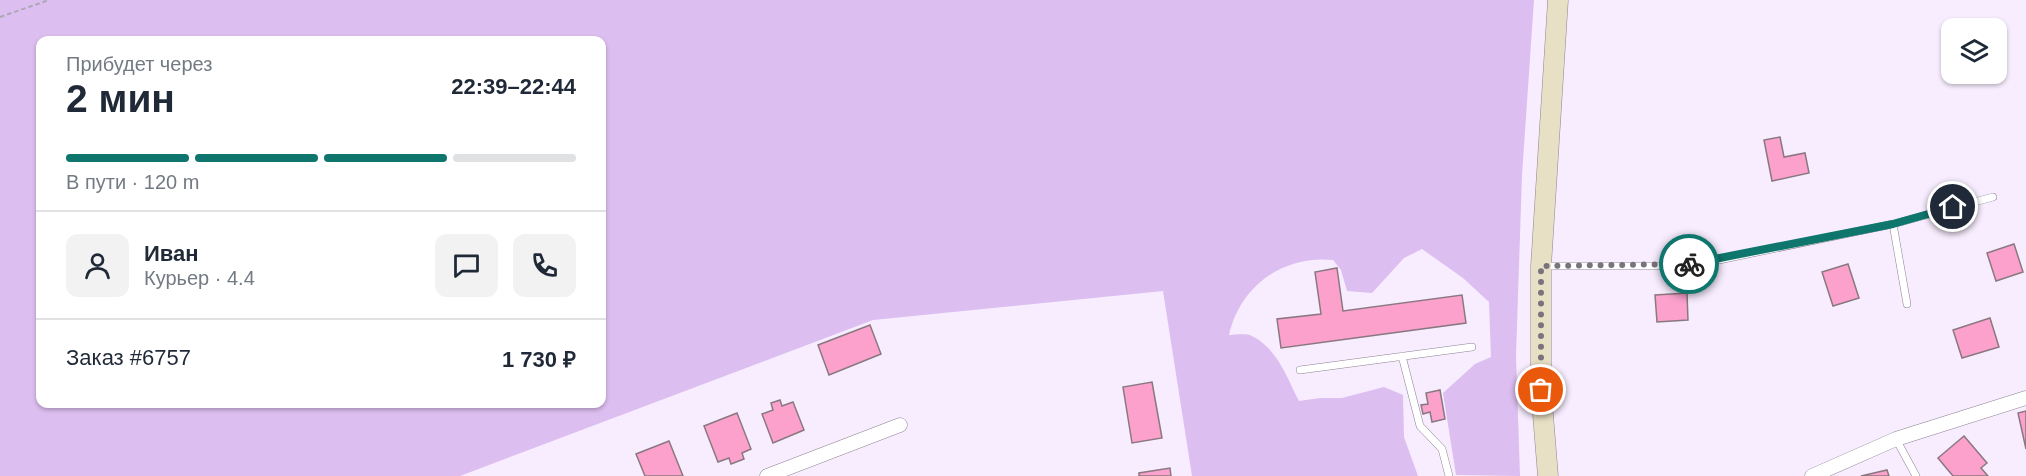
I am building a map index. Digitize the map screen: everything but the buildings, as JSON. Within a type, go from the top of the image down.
[{"type":"street","points":[[1548,476],[1541,390],[1541,266],[1558,0]]},
{"type":"street","points":[[1812,476],[1896,439],[2026,398]]},
{"type":"street","points":[[767,476],[900,425]]},
{"type":"lane","points":[[1541,266],[1677,266],[1719,260],[1893,224],[1993,196]]},
{"type":"lane","points":[[1893,224],[1907,304]]},
{"type":"lane","points":[[1300,370],[1472,347]]},
{"type":"lane","points":[[1402,356],[1420,426],[1442,449],[1449,476]]},
{"type":"lane","points":[[1896,439],[1916,476]]},
{"type":"path","points":[[0,17],[49,0]]},
{"type":"shaded area","points":[[0,0],[1534,0],[1522,175],[1516,356],[1520,476],[1456,475],[1443,393],[1475,364],[1491,357],[1489,302],[1463,278],[1422,249],[1404,258],[1372,293],[1347,291],[1341,270],[1333,260],[1297,263],[1281,269],[1266,277],[1254,288],[1243,302],[1229,335],[1250,335],[1269,348],[1281,365],[1299,401],[1342,398],[1384,387],[1403,395],[1404,437],[1418,476],[1192,476],[1163,291],[873,320],[460,476],[0,476]]},
{"type":"way so far","points":[[1541,390],[1541,266],[1677,266],[1689,264]]},
{"type":"route","points":[[1689,264],[1719,260],[1893,224],[1953,207]]}]
